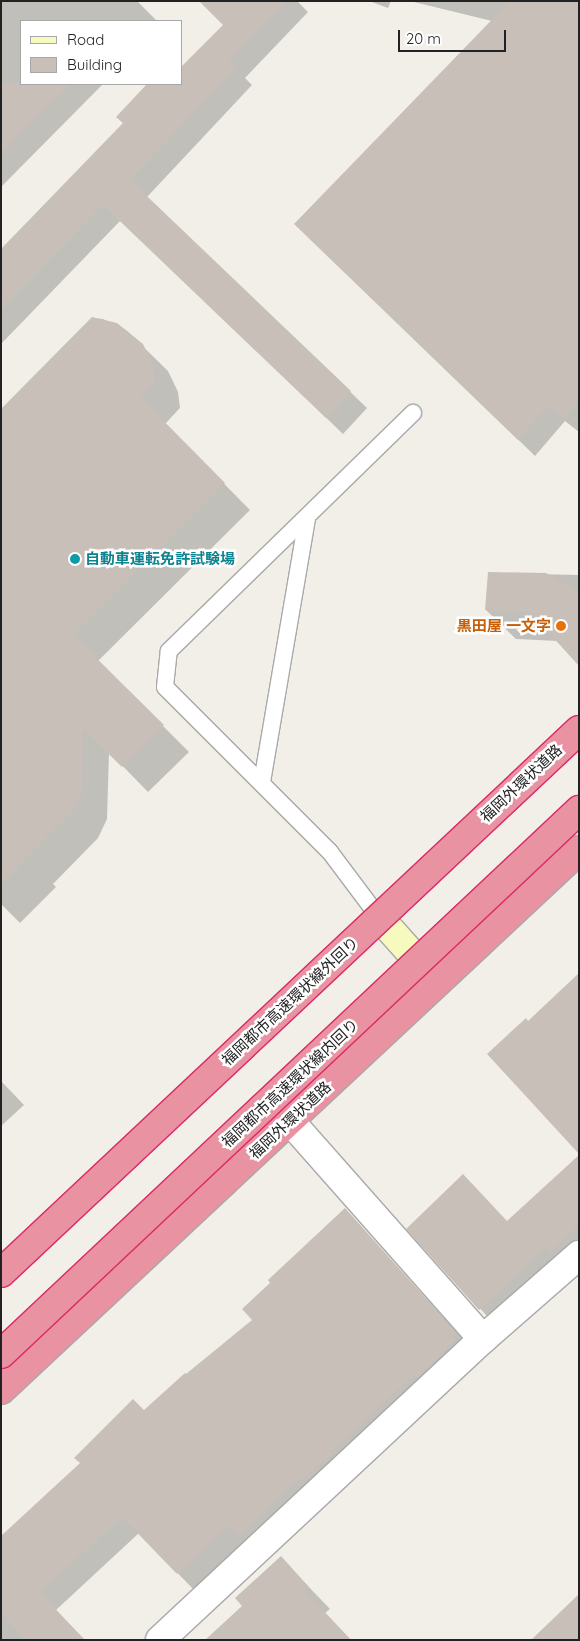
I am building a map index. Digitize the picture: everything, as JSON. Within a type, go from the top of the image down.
[{"type":"highway","name":"福岡外環状道路","points":[[1,1264],[85,1183],[579,730]]},
{"type":"highway","name":"福岡都市高速環状線外回り","points":[[1,1272],[579,730]]},
{"type":"highway","name":"福岡都市高速環状線内回り","points":[[1,1354],[579,810]]},
{"type":"highway","name":"福岡外環状道路","points":[[1,1390],[579,850]]},
{"type":"street","points":[[378,916],[437,983]]},
{"type":"street","points":[[290,1121],[483,1339]]},
{"type":"street","points":[[160,1640],[483,1339],[579,1255]]},
{"type":"lane","points":[[378,916],[330,852],[165,687],[169,651],[413,414]]},
{"type":"lane","points":[[262,782],[307,518]]},
{"type":"building","points":[[199,1],[286,1],[229,61],[236,68],[130,180],[351,391],[326,418],[103,205],[1,310],[1,249],[123,123],[116,117],[146,85],[182,85],[182,66],[223,25]]},
{"type":"building","points":[[510,1],[579,1],[579,401],[564,419],[548,406],[518,440],[294,224]]},
{"type":"building","points":[[1,84],[70,85],[1,153]]},
{"type":"building","name":"自動車運転免許試験場","points":[[92,317],[117,323],[143,344],[153,365],[155,382],[140,397],[225,483],[73,635],[164,725],[122,767],[83,729],[82,793],[72,812],[1,884],[1,409]]},
{"type":"building","name":"黒田屋 一文字","points":[[488,572],[546,573],[579,592],[579,666],[530,612],[485,610]]},
{"type":"building","points":[[579,973],[579,1154],[487,1054],[526,1018],[528,1021]]},
{"type":"building","points":[[579,1155],[579,1226],[550,1252],[546,1247],[479,1310],[406,1229],[463,1174],[507,1221]]},
{"type":"building","points":[[345,1208],[456,1332],[451,1337],[454,1340],[418,1378],[415,1374],[330,1452],[332,1454],[300,1481],[298,1479],[238,1536],[228,1526],[177,1574],[122,1517],[40,1593],[85,1640],[26,1640],[1,1613],[1,1536],[80,1463],[74,1458],[133,1399],[144,1410],[185,1373],[252,1320],[242,1309],[270,1283],[268,1280]]},
{"type":"building","points":[[281,1556],[308,1586],[304,1590],[351,1640],[205,1640],[242,1606],[235,1598]]},
{"type":"building","points":[[579,1594],[579,1640],[531,1640]]},
{"type":"place","name":"自動車運転免許試験場","points":[[75,559]]},
{"type":"place","name":"黒田屋 一文字","points":[[561,626]]}]
